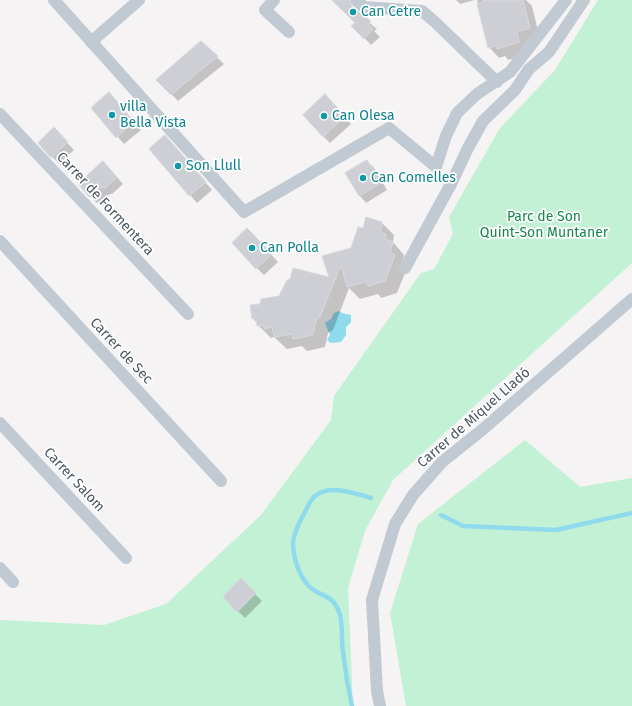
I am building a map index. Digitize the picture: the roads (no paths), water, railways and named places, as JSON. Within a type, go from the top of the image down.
[{"type":"street","points":[[54,0],[244,212],[389,128],[436,167],[446,136],[457,113],[477,94],[510,72],[566,0]]},
{"type":"street","points":[[91,42],[139,0]]},
{"type":"street","points":[[274,0],[265,10],[289,32]]},
{"type":"street","points":[[356,0],[364,7],[422,11],[497,82]]},
{"type":"street","points":[[404,268],[451,184],[483,121],[515,90],[529,69],[549,52],[584,0]]},
{"type":"street","name":"Carrer de Formentera","points":[[0,114],[188,314]]},
{"type":"street","name":"Carrer de Sec","points":[[0,241],[221,481]]},
{"type":"street","name":"Carrer de Miquel Lladó","points":[[380,706],[377,691],[372,600],[395,524],[413,495],[442,462],[482,430],[632,299]]},
{"type":"street","name":"Carrer Salom","points":[[0,423],[126,558]]},
{"type":"street","points":[[0,568],[13,582]]},
{"type":"water","points":[[339,311],[351,315],[351,322],[346,327],[346,335],[341,342],[331,343],[327,340],[330,335],[325,323],[331,319],[334,313]]},
{"type":"waterway","points":[[352,706],[342,647],[341,619],[338,609],[330,599],[315,591],[305,582],[298,569],[294,555],[293,542],[297,528],[308,506],[313,498],[320,493],[327,490],[336,490],[371,498]]},
{"type":"waterway","points":[[441,515],[463,526],[556,530],[632,513]]},
{"type":"place","name":"Can Cetre","points":[[353,12]]},
{"type":"place","name":"villa Bella Vista","points":[[112,115]]},
{"type":"place","name":"Can Olesa","points":[[324,116]]},
{"type":"place","name":"Son Llull","points":[[178,166]]},
{"type":"place","name":"Can Comelles","points":[[363,178]]},
{"type":"place","name":"Can Polla","points":[[252,248]]},
{"type":"park label","name":"Parc de Son Quint-Son Muntaner","points":[[544,226]]}]
